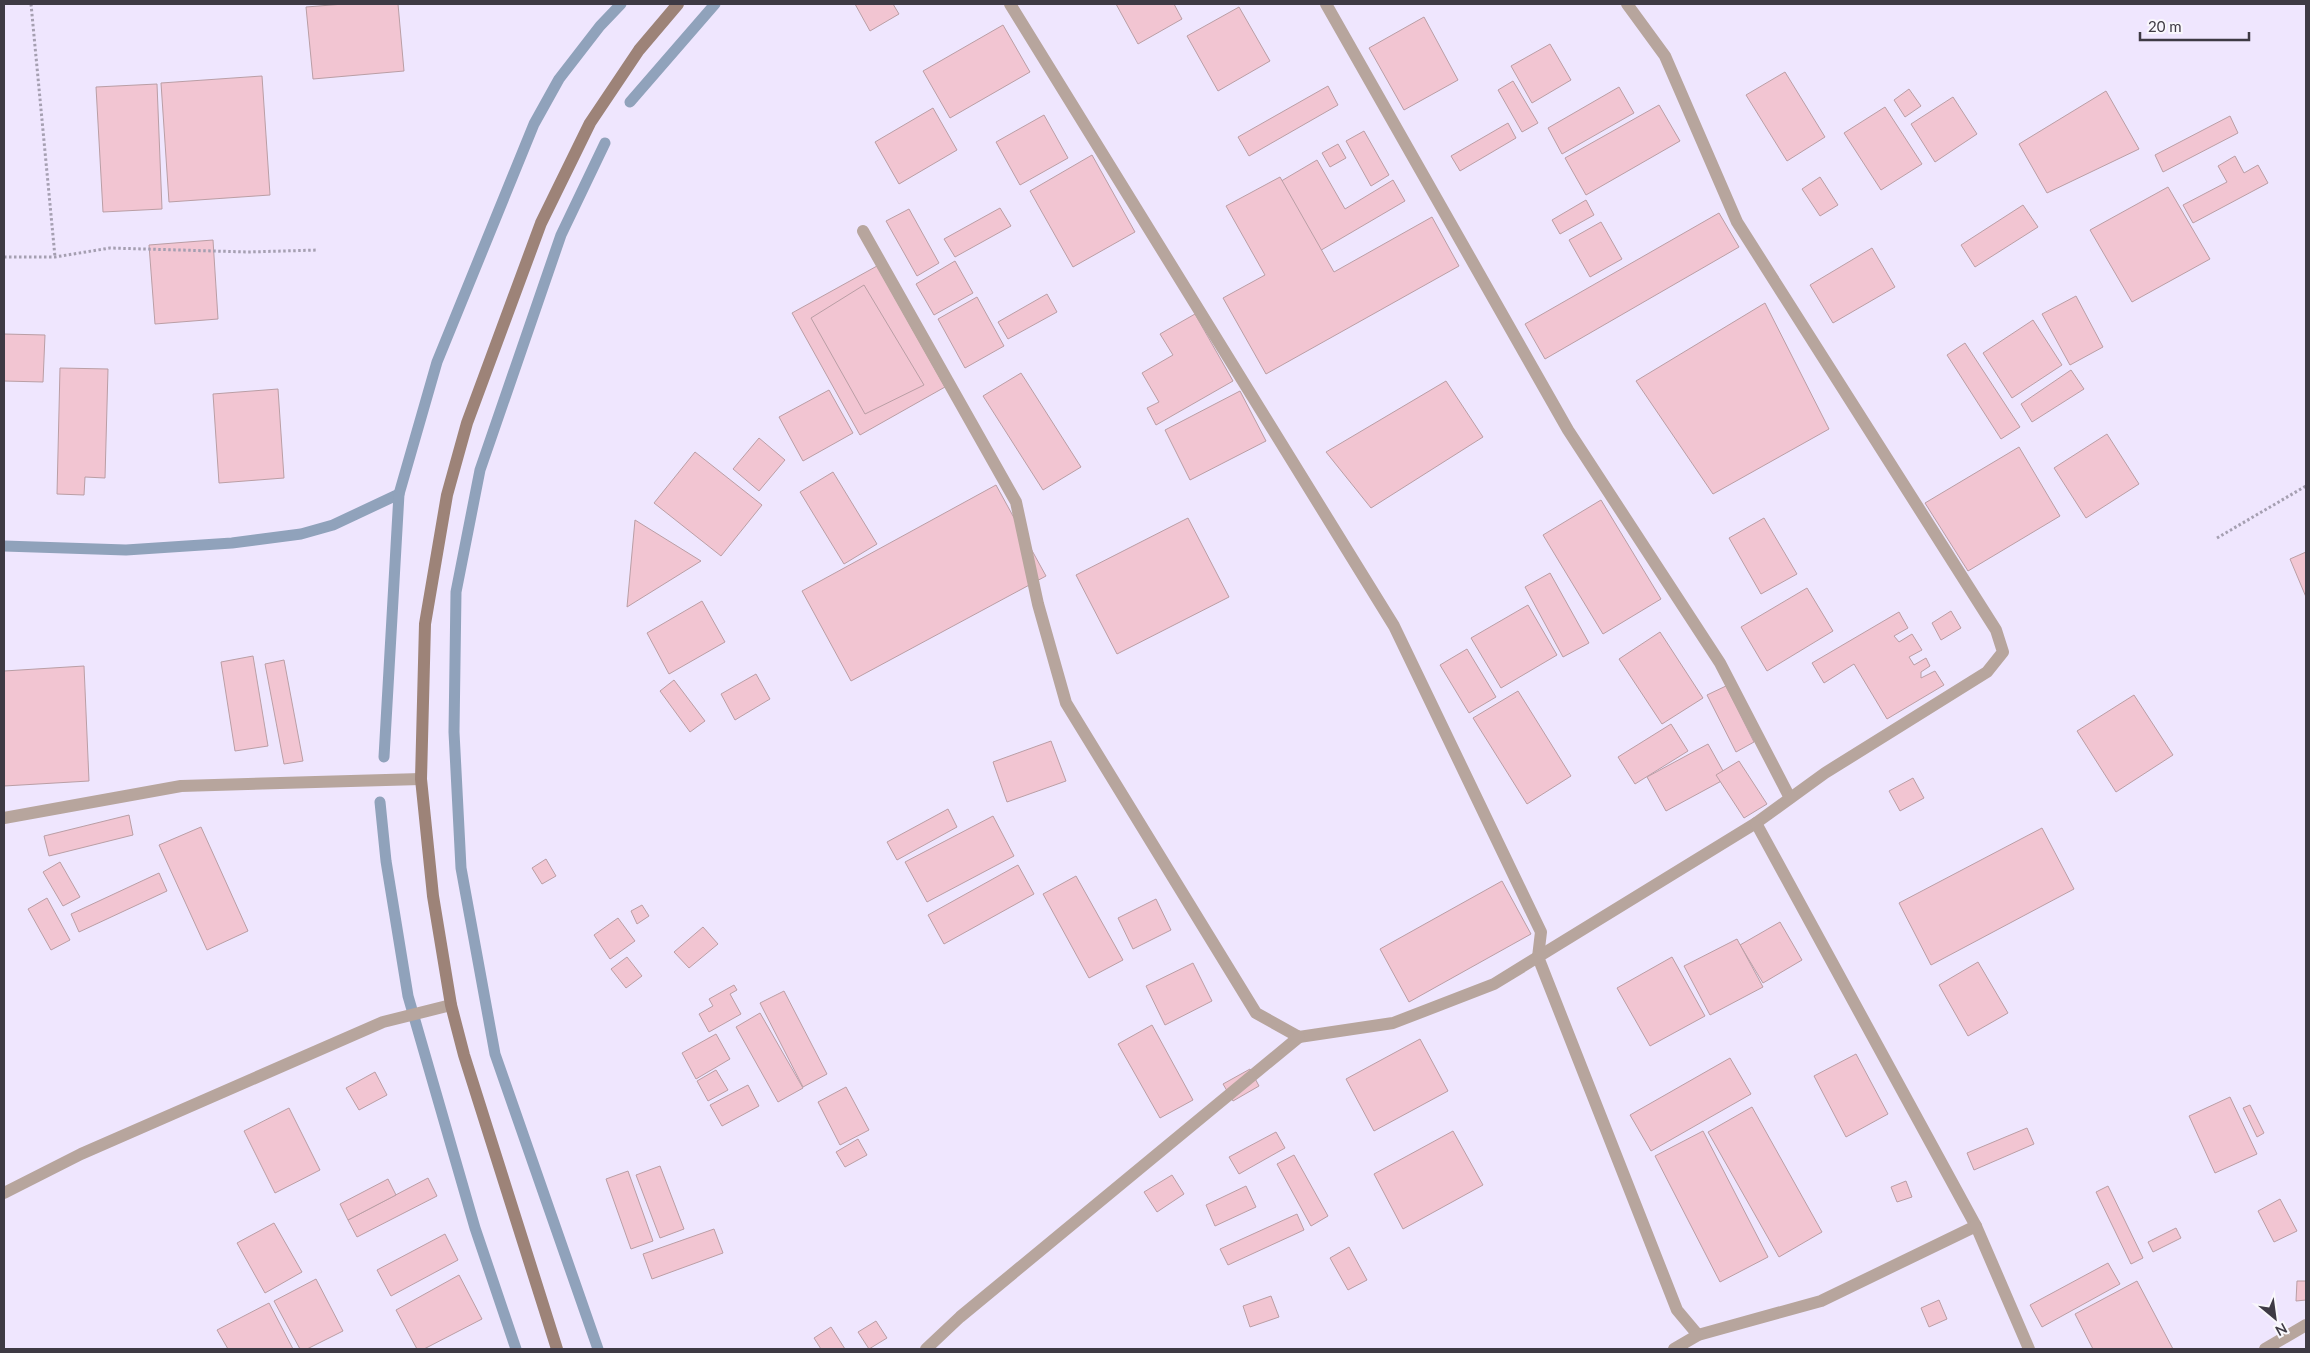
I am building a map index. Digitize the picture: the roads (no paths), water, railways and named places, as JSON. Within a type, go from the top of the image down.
[{"type":"street","points":[[557,1349],[464,1055],[451,1005],[434,896],[422,779],[425,624],[446,496],[467,423],[541,223],[590,123],[639,50],[678,4]]},
{"type":"street","points":[[1010,4],[1394,626],[1541,932],[1538,957],[1677,1310],[1698,1335]]},
{"type":"street","points":[[1326,4],[1568,430],[1720,663],[1790,798]]},
{"type":"street","points":[[926,1349],[960,1317],[1299,1037],[1393,1023],[1494,984],[1756,822],[1825,773],[1987,672],[2003,652],[1996,630],[1737,222],[1665,56],[1627,4]]},
{"type":"street","points":[[863,231],[1016,502],[1038,604],[1066,703],[1256,1012],[1299,1037]]},
{"type":"street","points":[[4,818],[181,786],[422,779]]},
{"type":"street","points":[[1756,822],[1976,1226],[2028,1349]]},
{"type":"street","points":[[4,1193],[81,1154],[383,1022],[451,1005]]},
{"type":"street","points":[[1674,1349],[1698,1335],[1820,1300],[1976,1226]]},
{"type":"street","points":[[2265,1349],[2306,1325]]},
{"type":"waterway","points":[[384,757],[399,494],[437,362],[534,124],[559,79],[600,26],[621,4]]},
{"type":"waterway","points":[[630,102],[715,4]]},
{"type":"waterway","points":[[598,1349],[495,1054],[461,868],[454,732],[456,592],[480,470],[561,235],[605,143]]},
{"type":"waterway","points":[[4,546],[126,550],[232,543],[301,534],[333,525],[399,494]]},
{"type":"waterway","points":[[380,802],[386,861],[408,996],[475,1228],[516,1349]]}]
